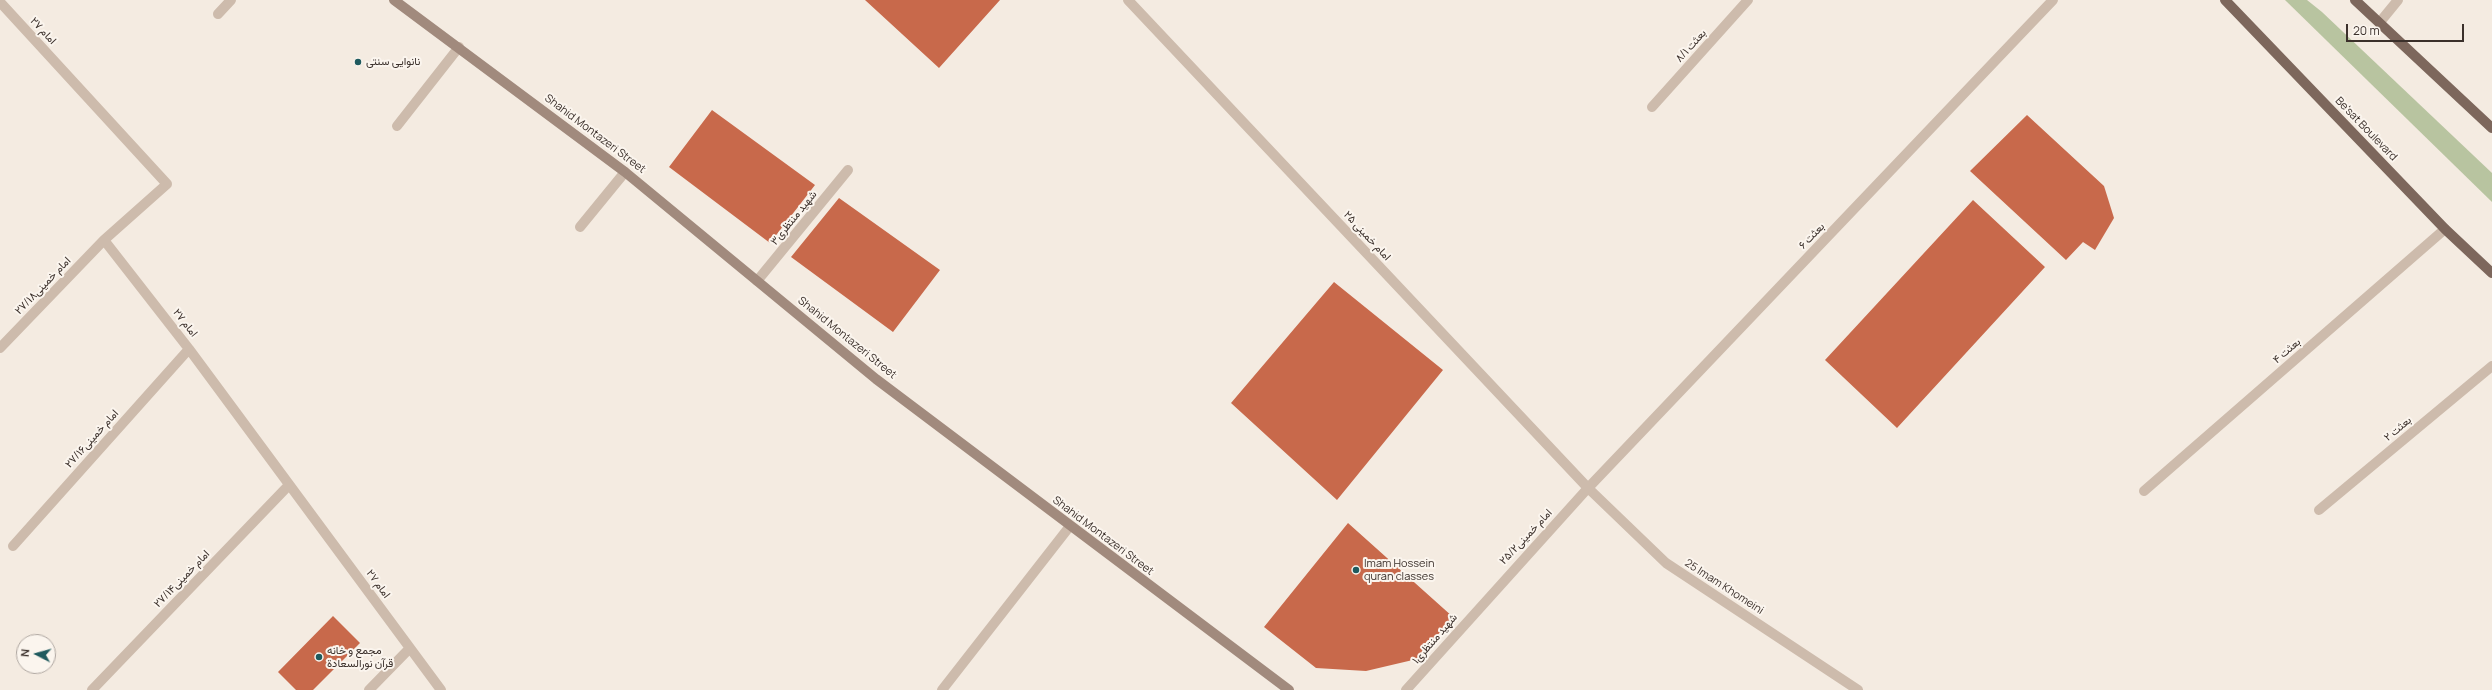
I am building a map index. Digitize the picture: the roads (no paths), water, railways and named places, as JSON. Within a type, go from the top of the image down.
[{"type":"main road","name":"Be'sat Boulevard","points":[[2225,0],[2445,229],[2492,273]]},
{"type":"main road","points":[[2355,0],[2492,128]]},
{"type":"street","points":[[218,14],[231,0]]},
{"type":"street","name":"Shahid Montazeri Street","points":[[394,0],[625,172],[876,379],[1284,689]]},
{"type":"street","name":"امام خمینی ۲۵","points":[[1128,0],[1588,488]]},
{"type":"street","name":"بعثت ۸/۱","points":[[1652,107],[1748,0]]},
{"type":"street","name":"بعثت ۶","points":[[1588,488],[2053,0]]},
{"type":"street","points":[[2380,22],[2398,0]]},
{"type":"street","name":"امام ۲۷","points":[[0,2],[167,184],[104,240],[189,348],[441,690]]},
{"type":"street","points":[[397,126],[459,47]]},
{"type":"street","name":"شهید منتظری۳","points":[[758,281],[848,170]]},
{"type":"street","points":[[580,227],[625,172]]},
{"type":"street","name":"بعثت ۴","points":[[2144,491],[2445,229]]},
{"type":"street","name":"امام خمینی۲۷/۱۸","points":[[0,348],[104,240]]},
{"type":"street","name":"امام خمینی۲۷/۱۶","points":[[13,546],[189,348]]},
{"type":"street","name":"بعثت ۲","points":[[2319,510],[2492,366]]},
{"type":"street","name":"امام خمینی۲۷/۱۴","points":[[92,690],[290,485]]},
{"type":"street","name":"امام خمینی۲۵/۲","points":[[1482,603],[1588,488]]},
{"type":"street","name":"25 Imam Khomeini","points":[[1588,488],[1666,563],[1858,690]]},
{"type":"street","points":[[942,690],[1070,526]]},
{"type":"street","name":"شهید منتظری۱","points":[[1406,690],[1482,603]]},
{"type":"street","points":[[369,690],[410,648]]},
{"type":"place","name":"نانوایی سنتی","points":[[358,62]]},
{"type":"place","name":"Imam Hossein quran classes","points":[[1356,570]]},
{"type":"place","name":"مجمع و خانه قرآن نورالسعادة","points":[[319,657]]}]
